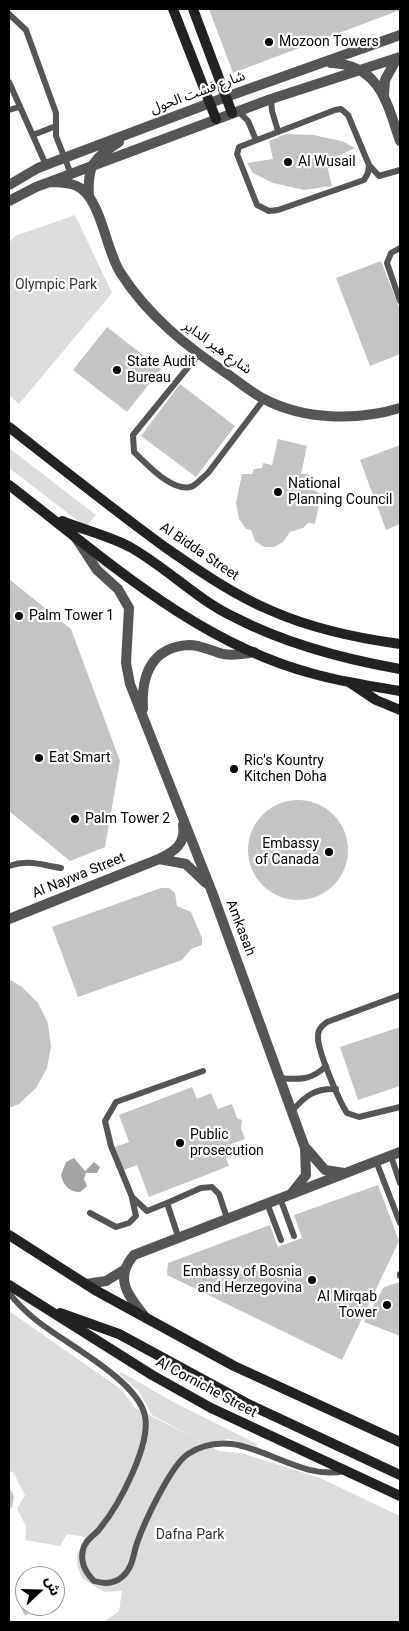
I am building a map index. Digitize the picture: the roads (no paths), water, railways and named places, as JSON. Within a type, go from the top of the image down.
[{"type":"main road","points":[[173,9],[216,119]]},
{"type":"main road","points":[[193,9],[226,97],[235,112]]},
{"type":"main road","name":"Al Bidda Street","points":[[9,427],[144,532],[208,577],[241,597],[273,612],[335,633],[400,644]]},
{"type":"main road","points":[[9,485],[168,606],[254,652],[313,674],[400,691]]},
{"type":"main road","points":[[52,518],[130,547],[202,599],[232,617],[268,633],[360,662],[400,669]]},
{"type":"main road","points":[[348,682],[360,692],[400,710]]},
{"type":"main road","points":[[9,1235],[148,1321],[234,1366],[400,1442]]},
{"type":"main road","name":"Al Corniche Street","points":[[9,1285],[152,1375],[202,1403],[396,1494]]},
{"type":"main road","points":[[47,1309],[118,1334],[246,1403],[400,1475]]},
{"type":"main road","points":[[383,1434],[400,1435]]},
{"type":"main road","points":[[396,1494],[400,1502]]},
{"type":"street","name":"شارع فشت الحول","points":[[9,185],[46,165],[64,158],[226,97],[400,35]]},
{"type":"street","points":[[9,201],[50,182],[235,112],[398,58]]},
{"type":"street","points":[[384,96],[385,80],[398,58]]},
{"type":"street","points":[[326,62],[342,63],[361,71],[373,79],[384,96],[400,141]]},
{"type":"street","points":[[89,197],[91,166],[100,154],[132,132]]},
{"type":"street","points":[[50,182],[73,184],[89,197]]},
{"type":"street","name":"شارع هير الداير","points":[[89,197],[118,269],[132,290],[153,314],[198,355],[264,399],[289,408],[343,417],[373,415],[400,408]]},
{"type":"street","name":"Amkasah","points":[[74,534],[97,570],[118,589],[129,608],[127,668],[130,684],[212,892],[305,1148],[306,1175],[291,1194]]},
{"type":"street","name":"Amkasah","points":[[144,720],[143,680],[151,665],[166,652],[188,645],[228,654],[254,652]]},
{"type":"street","name":"Al Naywa Street","points":[[9,919],[159,859],[181,844],[184,829],[179,806]]},
{"type":"street","points":[[159,859],[175,861],[192,867],[212,892]]},
{"type":"street","name":"Amkasah","points":[[305,1148],[325,1170],[348,1173]]},
{"type":"street","points":[[86,1284],[106,1281],[124,1270],[134,1255],[178,1236],[395,1154]]},
{"type":"street","points":[[124,1270],[123,1280],[126,1288],[148,1321]]},
{"type":"lane","points":[[9,14],[12,22],[24,27],[27,33],[56,113],[56,140],[71,174]]},
{"type":"lane","points":[[9,82],[46,165]]},
{"type":"lane","points":[[271,99],[272,112],[278,131]]},
{"type":"lane","points":[[9,110],[19,106]]},
{"type":"lane","points":[[369,165],[366,177],[360,183],[278,210],[269,211],[261,208],[255,201],[237,154],[239,147],[341,109],[348,115],[369,165],[378,176],[400,170]]},
{"type":"lane","points":[[235,112],[248,121],[256,140]]},
{"type":"lane","points":[[33,136],[56,126]]},
{"type":"lane","points":[[400,248],[391,253],[387,260],[400,301]]},
{"type":"lane","points":[[393,283],[400,280]]},
{"type":"lane","points":[[198,355],[133,435],[134,452],[165,480],[184,488],[200,481],[264,399]]},
{"type":"lane","points":[[9,866],[21,862],[33,862],[61,868]]},
{"type":"lane","points":[[400,995],[327,1022],[322,1026],[317,1037],[326,1066],[347,1113],[355,1117],[400,1106]]},
{"type":"lane","points":[[280,1078],[296,1080],[310,1078],[326,1066]]},
{"type":"lane","points":[[136,1216],[132,1196],[111,1146],[105,1121],[116,1102],[203,1071]]},
{"type":"lane","points":[[292,1111],[312,1093],[326,1089],[336,1089]]},
{"type":"lane","points":[[395,1154],[400,1183]]},
{"type":"lane","points":[[376,1161],[400,1223]]},
{"type":"lane","points":[[90,1214],[116,1226],[129,1223],[136,1216],[201,1188],[212,1187],[219,1194],[227,1218]]},
{"type":"lane","points":[[132,1196],[147,1211]]},
{"type":"lane","points":[[280,1198],[294,1236]]},
{"type":"lane","points":[[167,1203],[178,1236]]},
{"type":"lane","points":[[267,1203],[280,1240]]},
{"type":"lane","points":[[9,1293],[36,1320],[121,1380],[133,1393],[145,1416],[144,1436],[135,1466],[103,1526],[88,1539],[82,1550],[84,1567],[94,1581],[114,1582],[127,1572],[132,1564],[143,1527],[174,1469],[187,1455],[202,1447],[225,1442],[240,1445],[310,1469],[326,1472],[344,1471]]},
{"type":"place","name":"Mozoon Towers","points":[[269,42]]},
{"type":"place","name":"Al Wusail","points":[[288,162]]},
{"type":"place","name":"State Audit Bureau","points":[[117,370]]},
{"type":"place","name":"National Planning Council","points":[[278,492]]},
{"type":"place","name":"Palm Tower 1","points":[[19,616]]},
{"type":"place","name":"Eat Smart","points":[[39,758]]},
{"type":"place","name":"Ric's Kountry Kitchen Doha","points":[[234,769]]},
{"type":"place","name":"Palm Tower 2","points":[[75,819]]},
{"type":"place","name":"Embassy of Canada","points":[[329,852]]},
{"type":"place","name":"Public prosecution","points":[[180,1143]]},
{"type":"place","name":"Embassy of Bosnia and Herzegovina","points":[[312,1280]]},
{"type":"place","name":"Al Mirqab Tower","points":[[387,1305]]},
{"type":"park label","name":"Olympic Park","points":[[56,285]]},
{"type":"park label","name":"Dafna Park","points":[[190,1535]]}]
